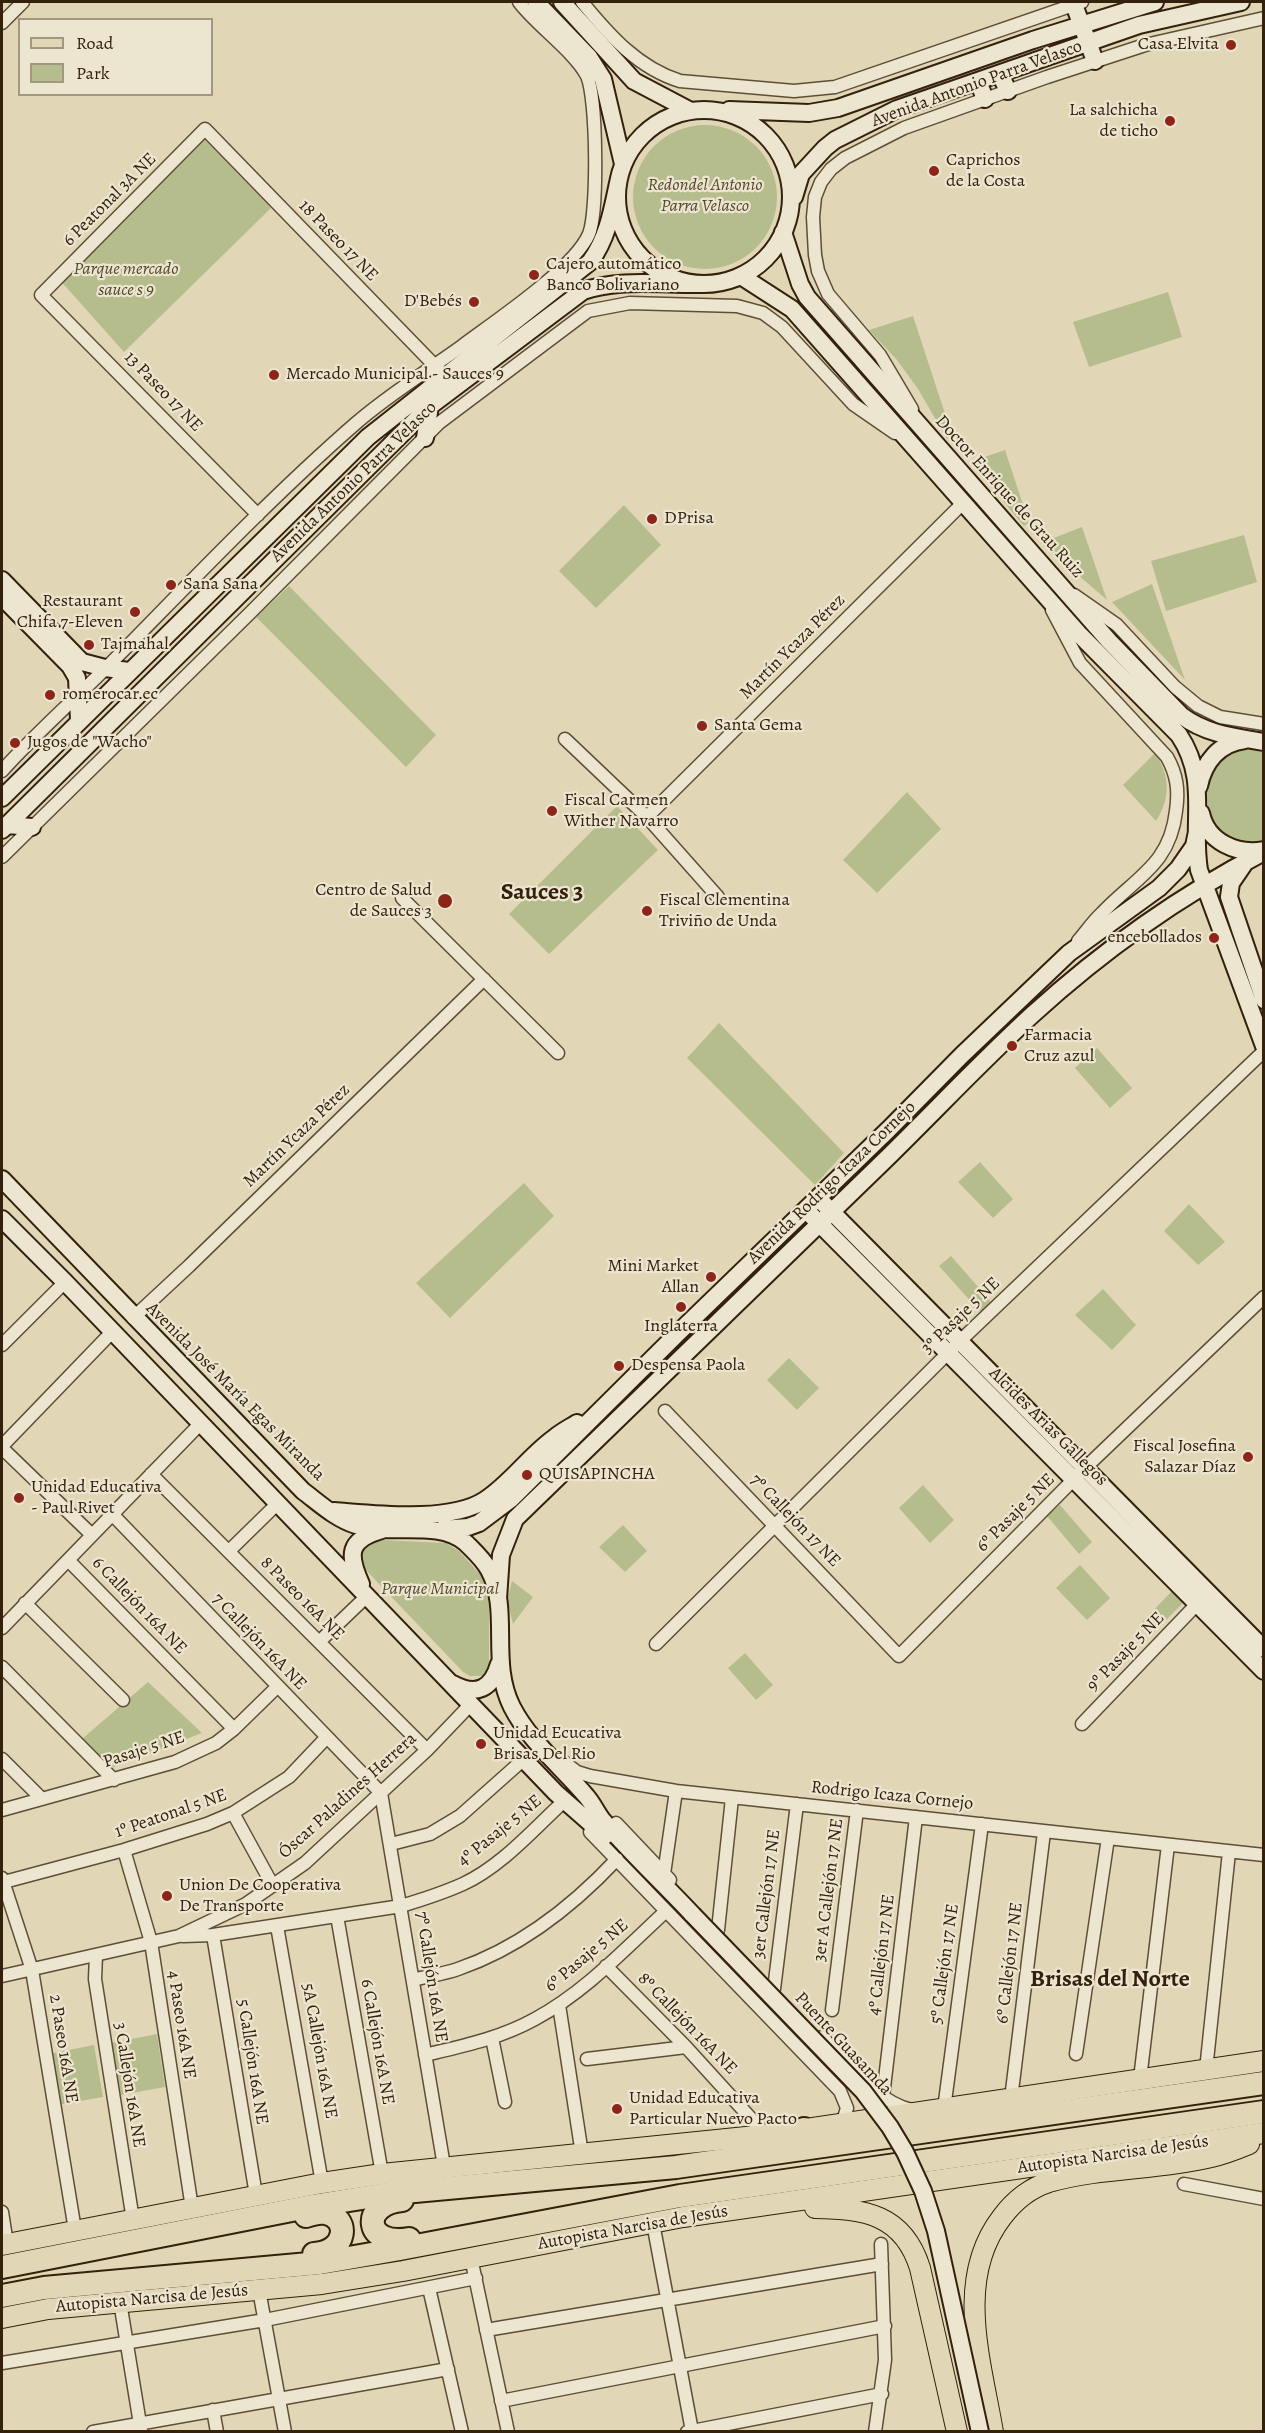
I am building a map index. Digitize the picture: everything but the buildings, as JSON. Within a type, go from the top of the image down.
[{"type":"highway","points":[[3,2255],[27,2262],[393,2193],[676,2168],[1263,2083]]},
{"type":"highway","name":"Autopista Narcisa de Jesús","points":[[2,2296],[32,2290],[320,2263],[680,2196],[1263,2112]]},
{"type":"highway","points":[[738,2159],[804,2129]]},
{"type":"highway","points":[[469,2186],[444,2196],[385,2203],[376,2212],[374,2224],[380,2237],[393,2242],[449,2232],[476,2235]]},
{"type":"highway","points":[[233,2222],[259,2225],[325,2213],[336,2219],[341,2230],[339,2244],[328,2253],[264,2259],[240,2270]]},
{"type":"highway","points":[[2,2301],[32,2290]]},
{"type":"main road","points":[[536,2],[589,57],[603,79],[623,164]]},
{"type":"main road","points":[[562,2],[634,81],[644,89],[689,110]]},
{"type":"main road","points":[[1076,2],[1081,24],[1095,61]]},
{"type":"main road","name":"Avenida Antonio Parra Velasco","points":[[713,109],[809,113],[838,108],[1081,24],[1155,2]]},
{"type":"main road","name":"Avenida Antonio Parra Velasco","points":[[786,225],[801,174],[816,155],[835,140],[897,109],[1139,25],[1241,2]]},
{"type":"main road","points":[[1000,74],[1008,91]]},
{"type":"main road","points":[[978,81],[985,99]]},
{"type":"main road","points":[[713,109],[742,118],[766,135],[783,159],[791,188],[786,225],[777,244],[757,266],[731,280],[702,284],[673,279],[649,264],[628,241],[618,213],[618,183],[623,164],[645,132],[665,118],[689,110],[713,109]]},
{"type":"main road","name":"Avenida Antonio Parra Velasco","points":[[2,798],[368,437],[440,372],[590,262],[599,250],[605,234],[618,183]]},
{"type":"main road","name":"Doctor Enrique de Grau Ruiz","points":[[786,225],[800,284],[807,297],[1109,641],[1182,716],[1207,730],[1258,741]]},
{"type":"main road","name":"Doctor Enrique de Grau Ruiz","points":[[741,276],[792,309],[1080,636],[1179,735],[1190,754],[1199,796],[1197,859],[1204,886],[1263,1046]]},
{"type":"main road","name":"Avenida Antonio Parra Velasco","points":[[4,827],[430,406],[583,291],[620,284],[702,284]]},
{"type":"main road","points":[[425,438],[430,406]]},
{"type":"main road","points":[[2,580],[82,662],[129,671]]},
{"type":"main road","points":[[2,597],[70,666],[77,678],[79,720]]},
{"type":"main road","points":[[1258,741],[1238,741],[1220,749],[1205,766],[1199,796],[1206,827],[1219,841],[1238,850],[1263,851]]},
{"type":"main road","points":[[4,827],[32,827]]},
{"type":"main road","name":"Avenida Rodrigo Icaza Cornejo","points":[[431,1530],[468,1527],[489,1518],[511,1499],[603,1406],[1068,953],[1159,888],[1178,869],[1194,846],[1198,827]]},
{"type":"main road","name":"Avenida Rodrigo Icaza Cornejo","points":[[498,1599],[501,1555],[515,1520],[1033,1014],[1098,959],[1204,886],[1263,851]]},
{"type":"main road","points":[[1246,861],[1231,883],[1230,897],[1263,1000]]},
{"type":"main road","name":"Avenida José María Egas Miranda","points":[[2,1179],[290,1480],[344,1521],[357,1526],[383,1530],[431,1530],[459,1538],[483,1561],[492,1576],[498,1599],[500,1662],[505,1693],[530,1735],[690,1918]]},
{"type":"main road","name":"Alcides Arias Gallegos","points":[[818,1196],[954,1347],[1079,1474],[1263,1648]]},
{"type":"main road","name":"Alcides Arias Gallegos","points":[[806,1209],[954,1347]]},
{"type":"main road","points":[[2,1219],[366,1594],[524,1759],[558,1799],[596,1827],[690,1918]]},
{"type":"main road","points":[[330,1511],[436,1514],[474,1507],[496,1492],[554,1438],[603,1406]]},
{"type":"main road","name":"Alcides Arias Gallegos","points":[[1079,1474],[1197,1604],[1263,1671]]},
{"type":"main road","points":[[366,1594],[354,1569],[352,1553],[357,1542],[362,1538],[383,1530]]},
{"type":"main road","points":[[450,1682],[467,1689],[484,1688],[493,1680],[500,1662]]},
{"type":"main road","name":"Puente Guasamda","points":[[690,1918],[845,2082],[873,2115],[897,2153],[925,2218],[973,2432]]},
{"type":"main road","name":"Puente Guasamda","points":[[690,1918],[863,2091],[890,2127],[905,2152],[930,2210],[980,2432]]},
{"type":"main road","points":[[3,2255],[75,2230],[322,2183],[444,2166],[766,2135],[1263,2061]]},
{"type":"main road","name":"Autopista Narcisa de Jesús","points":[[2,2318],[48,2309],[322,2284],[653,2223],[1263,2133]]},
{"type":"main road","points":[[993,2432],[976,2331],[974,2288],[980,2256],[986,2242],[1007,2211],[1023,2195],[1048,2183],[1210,2157],[1263,2139]]},
{"type":"main road","points":[[755,2207],[852,2209],[884,2220],[900,2232],[912,2248],[920,2268],[957,2432]]},
{"type":"street","points":[[2,23],[23,2]]},
{"type":"street","name":"Avenida Antonio Parra Velasco","points":[[2,771],[258,515],[356,423],[410,381],[440,372],[570,261],[584,244],[591,227],[594,203],[593,107],[590,85],[580,66],[519,2]]},
{"type":"street","points":[[582,2],[639,61],[664,76],[680,81],[794,92],[818,91],[850,83],[1076,2]]},
{"type":"street","name":"Avenida Antonio Parra Velasco","points":[[928,436],[880,355],[828,294],[823,284],[815,255],[813,217],[815,197],[821,182],[831,169],[845,158],[904,128],[985,99],[1144,45],[1263,18]]},
{"type":"street","name":"18 Paseo 17 NE","points":[[205,129],[440,372]]},
{"type":"street","name":"6 Peatonal 3A NE","points":[[41,295],[205,129]]},
{"type":"street","name":"13 Paseo 17 NE","points":[[41,295],[258,515]]},
{"type":"street","name":"Avenida Antonio Parra Velasco","points":[[2,856],[439,423],[588,310],[630,303],[738,306],[763,312],[782,327],[853,404],[906,441]]},
{"type":"street","name":"Martín Ycaza Pérez","points":[[647,817],[964,502]]},
{"type":"street","points":[[1059,584],[1117,625],[1175,687],[1198,706],[1220,717],[1263,724]]},
{"type":"street","name":"Doctor Enrique de Grau Ruiz","points":[[1041,591],[1080,663],[1167,757],[1176,776],[1178,790],[1175,822],[1165,850],[1140,879],[1102,912],[1068,953]]},
{"type":"street","points":[[565,739],[647,817],[718,897]]},
{"type":"street","points":[[402,898],[558,1053]]},
{"type":"street","name":"Martín Ycaza Pérez","points":[[133,1318],[484,979]]},
{"type":"street","name":"3º Pasaje 5 NE","points":[[656,1644],[954,1347],[1263,1051]]},
{"type":"street","points":[[2,1345],[65,1282]]},
{"type":"street","name":"6º Pasaje 5 NE","points":[[899,1656],[1079,1474],[1263,1297]]},
{"type":"street","points":[[93,1534],[2,1447],[113,1331]]},
{"type":"street","name":"7º Callejón 17 NE","points":[[665,1411],[899,1656]]},
{"type":"street","points":[[2,1628],[201,1423]]},
{"type":"street","name":"8 Paseo 16A NE","points":[[151,1474],[427,1750]]},
{"type":"street","points":[[229,1551],[278,1503]]},
{"type":"street","name":"7 Callejón 16A NE","points":[[112,1514],[381,1793]]},
{"type":"street","name":"6 Callejón 16A NE","points":[[68,1560],[234,1729]]},
{"type":"street","points":[[319,1642],[366,1594]]},
{"type":"street","points":[[25,1604],[123,1700]]},
{"type":"street","name":"9º Pasaje 5 NE","points":[[1082,1724],[1197,1604]]},
{"type":"street","points":[[2,1667],[114,1780]]},
{"type":"street","name":"Pasaje 5 NE","points":[[2,1810],[175,1762],[216,1743],[234,1729],[277,1687]]},
{"type":"street","name":"Óscar Paladines Herrera","points":[[2,1976],[179,1936],[246,1904],[305,1863],[427,1750],[471,1704]]},
{"type":"street","name":"Rodrigo Icaza Cornejo","points":[[530,1735],[577,1772],[614,1782],[732,1798],[1263,1855]]},
{"type":"street","name":"1º Peatonal 5 NE","points":[[2,1880],[124,1850],[207,1824],[233,1813],[288,1777],[327,1737]]},
{"type":"street","points":[[2,1759],[42,1799]]},
{"type":"street","points":[[391,1844],[430,1834],[460,1816],[524,1759]]},
{"type":"street","points":[[664,1874],[676,1791]]},
{"type":"street","name":"7º Callejón 16A NE","points":[[381,1793],[444,2166]]},
{"type":"street","points":[[718,1930],[732,1798]]},
{"type":"street","points":[[558,1799],[843,2095],[847,2108],[838,2124]]},
{"type":"street","name":"4º Pasaje 5 NE","points":[[179,1936],[213,1935],[401,1906],[464,1883],[502,1857],[558,1799]]},
{"type":"street","points":[[588,1799],[609,1816],[774,1989],[883,2096],[902,2108],[922,2112]]},
{"type":"street","name":"3er Callejón 17 NE","points":[[774,1989],[797,1804]]},
{"type":"street","name":"3er A Callejón 17 NE","points":[[832,2010],[857,1810]]},
{"type":"street","points":[[233,1813],[273,1886]]},
{"type":"street","name":"4º Callejón 17 NE","points":[[883,2096],[916,1817]]},
{"type":"street","name":"5º Callejón 17 NE","points":[[944,2109],[982,1824]]},
{"type":"street","name":"6º Callejón 17 NE","points":[[1011,2099],[1044,1832]]},
{"type":"street","points":[[1076,2054],[1108,1838]]},
{"type":"street","points":[[1140,2079],[1168,1845]]},
{"type":"street","name":"4 Paseo 16A NE","points":[[124,1850],[151,1942],[192,2208]]},
{"type":"street","points":[[1206,2070],[1228,1852]]},
{"type":"street","points":[[413,1980],[457,1970],[498,1952],[547,1922],[617,1860]]},
{"type":"street","name":"2 Paseo 16A NE","points":[[2,1880],[32,1971],[75,2230]]},
{"type":"street","name":"6º Pasaje 5 NE","points":[[425,2055],[492,2038],[533,2020],[559,2005],[576,1993],[666,1911]]},
{"type":"street","name":"6 Callejón 16A NE","points":[[337,1916],[382,2174]]},
{"type":"street","name":"5A Callejón 16A NE","points":[[277,1926],[322,2183]]},
{"type":"street","name":"5 Callejón 16A NE","points":[[213,1935],[256,2195]]},
{"type":"street","name":"3 Callejón 16A NE","points":[[96,1955],[95,1979],[133,2220]]},
{"type":"street","name":"8º Callejón 16A NE","points":[[606,1966],[686,2047],[766,2135]]},
{"type":"street","points":[[559,2005],[582,2154]]},
{"type":"street","points":[[492,2038],[505,2102]]},
{"type":"street","points":[[587,2059],[686,2047]]},
{"type":"street","points":[[1184,2184],[1263,2199]]},
{"type":"street","points":[[2,2212],[3,2255]]},
{"type":"street","points":[[653,2223],[681,2367],[690,2431],[882,2394]]},
{"type":"street","points":[[875,2432],[885,2360],[881,2244]]},
{"type":"street","points":[[471,2258],[508,2432]]},
{"type":"street","points":[[486,2330],[882,2264]]},
{"type":"street","points":[[2,2363],[265,2320],[476,2278]]},
{"type":"street","points":[[429,2288],[462,2432]]},
{"type":"street","points":[[259,2290],[285,2432]]},
{"type":"street","points":[[120,2302],[141,2427]]},
{"type":"street","points":[[501,2401],[885,2326]]},
{"type":"street","points":[[93,2432],[141,2427],[213,2410],[448,2369]]},
{"type":"street","points":[[213,2410],[217,2432]]},
{"type":"green space","name":"Redondel Antonio Parra Velasco","points":[[705,125],[733,130],[756,146],[772,169],[777,197],[772,225],[756,248],[733,264],[705,269],[677,264],[654,248],[638,225],[633,197],[638,169],[654,146],[677,130]]},
{"type":"green space","name":"Parque mercado sauce s 9","points":[[204,139],[271,208],[124,352],[58,278]]},
{"type":"green space","points":[[1168,292],[1182,337],[1089,367],[1073,322]]},
{"type":"green space","points":[[913,316],[952,435],[947,439],[918,389],[897,360],[869,330]]},
{"type":"green space","points":[[1005,450],[1029,523],[1024,526],[970,462]]},
{"type":"green space","points":[[624,505],[661,545],[596,608],[559,571]]},
{"type":"green space","points":[[1082,527],[1107,600],[1041,543]]},
{"type":"green space","points":[[1244,535],[1257,582],[1166,611],[1151,561]]},
{"type":"green space","points":[[1152,584],[1185,680],[1112,602]]},
{"type":"green space","points":[[289,586],[436,735],[406,767],[256,617]]},
{"type":"green space","points":[[1250,747],[1263,748],[1263,842],[1238,841],[1220,832],[1209,819],[1204,802],[1206,784],[1214,767],[1229,754]]},
{"type":"green space","points":[[1155,753],[1164,770],[1167,787],[1164,804],[1156,821],[1123,785]]},
{"type":"green space","points":[[907,792],[941,829],[877,893],[843,860]]},
{"type":"green space","points":[[617,806],[658,850],[549,954],[509,914]]},
{"type":"green space","points":[[719,1023],[844,1153],[815,1185],[687,1058]]},
{"type":"green space","points":[[1097,1048],[1132,1088],[1110,1108],[1075,1068]]},
{"type":"green space","points":[[980,1162],[1013,1199],[993,1218],[958,1182]]},
{"type":"green space","points":[[524,1183],[554,1216],[450,1318],[416,1283]]},
{"type":"green space","points":[[1189,1204],[1225,1242],[1198,1265],[1164,1231]]},
{"type":"green space","points":[[951,1256],[993,1304],[982,1314],[939,1266]]},
{"type":"green space","points":[[1103,1289],[1136,1325],[1112,1350],[1075,1315]]},
{"type":"green space","points":[[789,1358],[819,1388],[797,1410],[767,1380]]},
{"type":"green space","points":[[923,1485],[954,1520],[930,1543],[899,1508]]},
{"type":"green space","points":[[1060,1505],[1092,1542],[1079,1554],[1047,1516]]},
{"type":"green space","points":[[623,1525],[647,1551],[625,1572],[599,1547]]},
{"type":"green space","name":"Parque Municipal","points":[[371,1541],[446,1543],[459,1551],[481,1575],[489,1596],[489,1665],[482,1676],[470,1676],[463,1672],[363,1567],[360,1551]]},
{"type":"green space","points":[[1080,1565],[1110,1598],[1087,1620],[1056,1588]]},
{"type":"green space","points":[[512,1581],[533,1597],[513,1624],[507,1600]]},
{"type":"green space","points":[[1172,1591],[1184,1602],[1153,1633],[1142,1622]]},
{"type":"green space","points":[[745,1653],[773,1685],[756,1700],[728,1668]]},
{"type":"green space","points":[[148,1682],[202,1733],[111,1768],[82,1739]]},
{"type":"green space","points":[[157,2034],[165,2087],[121,2095],[111,2043]]},
{"type":"green space","points":[[94,2045],[103,2097],[58,2105],[49,2054]]},
{"type":"place","name":"Casa Elvita","points":[[1231,45]]},
{"type":"place","name":"La salchicha de ticho","points":[[1170,121]]},
{"type":"place","name":"Caprichos de la Costa","points":[[934,171]]},
{"type":"place","name":"Cajero automático Banco Bolivariano","points":[[534,275]]},
{"type":"place","name":"D'Bebés","points":[[474,302]]},
{"type":"place","name":"Mercado Municipal - Sauces 9","points":[[274,375]]},
{"type":"place","name":"DPrisa","points":[[652,519]]},
{"type":"place","name":"Sana Sana","points":[[171,585]]},
{"type":"place","name":"Restaurant Chifa 7-Eleven","points":[[135,612]]},
{"type":"place","name":"Tajmahal","points":[[89,645]]},
{"type":"place","name":"romerocar.ec","points":[[50,695]]},
{"type":"place","name":"Santa Gema","points":[[702,726]]},
{"type":"place","name":"Jugos de \"Wacho\"","points":[[15,743]]},
{"type":"place","name":"Fiscal Carmen Wither Navarro","points":[[552,811]]},
{"type":"place","name":"Centro de Salud de Sauces 3","points":[[445,901]]},
{"type":"place","name":"Fiscal Clementina Triviño de Unda","points":[[647,911]]},
{"type":"place","name":"encebollados","points":[[1214,938]]},
{"type":"place","name":"Farmacia Cruz azul","points":[[1012,1046]]},
{"type":"place","name":"Mini Market Allan","points":[[711,1277]]},
{"type":"place","name":"Inglaterra","points":[[681,1307]]},
{"type":"place","name":"Despensa Paola","points":[[619,1366]]},
{"type":"place","name":"Fiscal Josefina Salazar Díaz","points":[[1248,1457]]},
{"type":"place","name":"QUISAPINCHA","points":[[527,1475]]},
{"type":"place","name":"Unidad Educativa - Paul Rivet","points":[[19,1498]]},
{"type":"place","name":"Unidad Ecucativa Brisas Del Rio","points":[[481,1744]]},
{"type":"place","name":"Union De Cooperativa De Transporte","points":[[167,1896]]},
{"type":"place","name":"Unidad Educativa Particular Nuevo Pacto","points":[[617,2109]]},
{"type":"district","name":"Sauces 3","points":[[542,893]]},
{"type":"district","name":"Brisas del Norte","points":[[1110,1980]]}]
